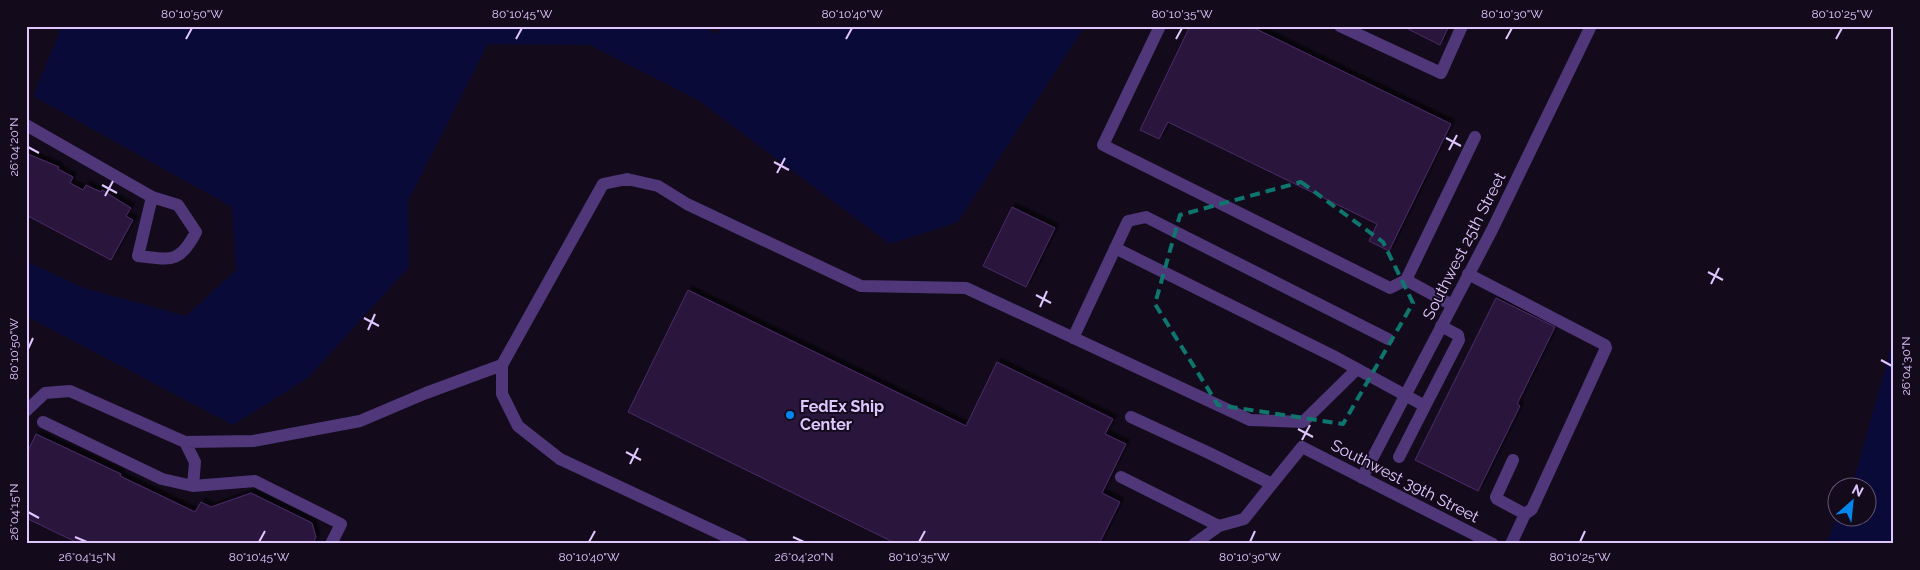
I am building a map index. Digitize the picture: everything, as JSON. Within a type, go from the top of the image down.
[{"type":"street","points":[[1160,26],[1103,145],[1390,288],[1406,280],[1475,137]]},
{"type":"street","points":[[1340,26],[1441,73],[1462,26]]},
{"type":"street","name":"Southwest 25th Street","points":[[1362,478],[1442,326],[1591,26]]},
{"type":"street","points":[[26,125],[152,197],[178,205],[196,232],[187,249],[171,260],[138,256],[152,197]]},
{"type":"street","points":[[742,544],[560,459],[518,426],[502,394],[502,365],[603,184],[626,179],[658,186],[688,204],[861,286],[966,288],[1250,420],[1303,422],[1357,369]]},
{"type":"street","points":[[1073,338],[1128,221],[1146,217],[1388,339]]},
{"type":"street","points":[[1115,248],[1357,369],[1425,406]]},
{"type":"street","points":[[1468,274],[1604,345],[1606,348],[1532,509],[1525,514],[1511,544]]},
{"type":"street","points":[[1406,280],[1452,305]]},
{"type":"street","points":[[1399,457],[1459,340],[1458,335],[1442,326]]},
{"type":"street","points":[[26,411],[46,393],[70,391],[185,442],[253,441],[360,421],[426,393],[502,365]]},
{"type":"street","points":[[1131,417],[1209,452],[1272,484],[1244,520],[1219,526],[1194,544]]},
{"type":"street","points":[[43,422],[162,479],[193,486],[255,480],[340,524],[331,544]]},
{"type":"street","points":[[185,442],[195,462],[193,486]]},
{"type":"street","name":"Southwest 39th Street","points":[[1272,484],[1302,447],[1494,544]]},
{"type":"street","points":[[1513,460],[1496,497],[1525,514]]},
{"type":"street","points":[[1121,478],[1219,526]]},
{"type":"highlighted area","points":[[1301,182],[1383,242],[1413,303],[1343,424],[1218,405],[1155,304],[1180,215]]},
{"type":"shaded area","points":[[62,26],[701,26],[717,34],[724,26],[1085,26],[958,222],[890,244],[698,100],[590,45],[488,44],[408,201],[409,267],[308,378],[233,425],[26,316],[26,261],[84,288],[186,316],[236,270],[232,207],[33,96]]},
{"type":"shaded area","points":[[1894,337],[1894,544],[1826,544],[1833,528],[1878,528],[1878,478],[1854,478]]},
{"type":"building","points":[[1190,26],[1250,26],[1451,124],[1389,251],[1369,241],[1377,224],[1168,122],[1159,139],[1140,130]]},
{"type":"building","points":[[1402,26],[1449,26],[1440,45]]},
{"type":"building","points":[[28,154],[59,167],[58,169],[73,177],[70,183],[83,190],[86,185],[101,192],[102,190],[131,208],[126,216],[133,220],[111,260],[26,215],[26,158]]},
{"type":"building","points":[[1012,207],[1055,228],[1026,287],[983,266]]},
{"type":"building","name":"FedEx Ship Center","points":[[688,290],[966,426],[997,362],[1113,419],[1105,434],[1126,444],[1102,493],[1120,502],[1099,544],[897,544],[628,412]]},
{"type":"building","points":[[1496,298],[1555,327],[1517,404],[1520,406],[1478,491],[1415,460]]},
{"type":"building","points":[[36,434],[121,474],[120,476],[195,512],[201,502],[211,507],[251,493],[312,523],[316,537],[313,544],[80,544],[26,518],[26,455]]},
{"type":"place","name":"FedEx Ship Center","points":[[790,415]]}]
